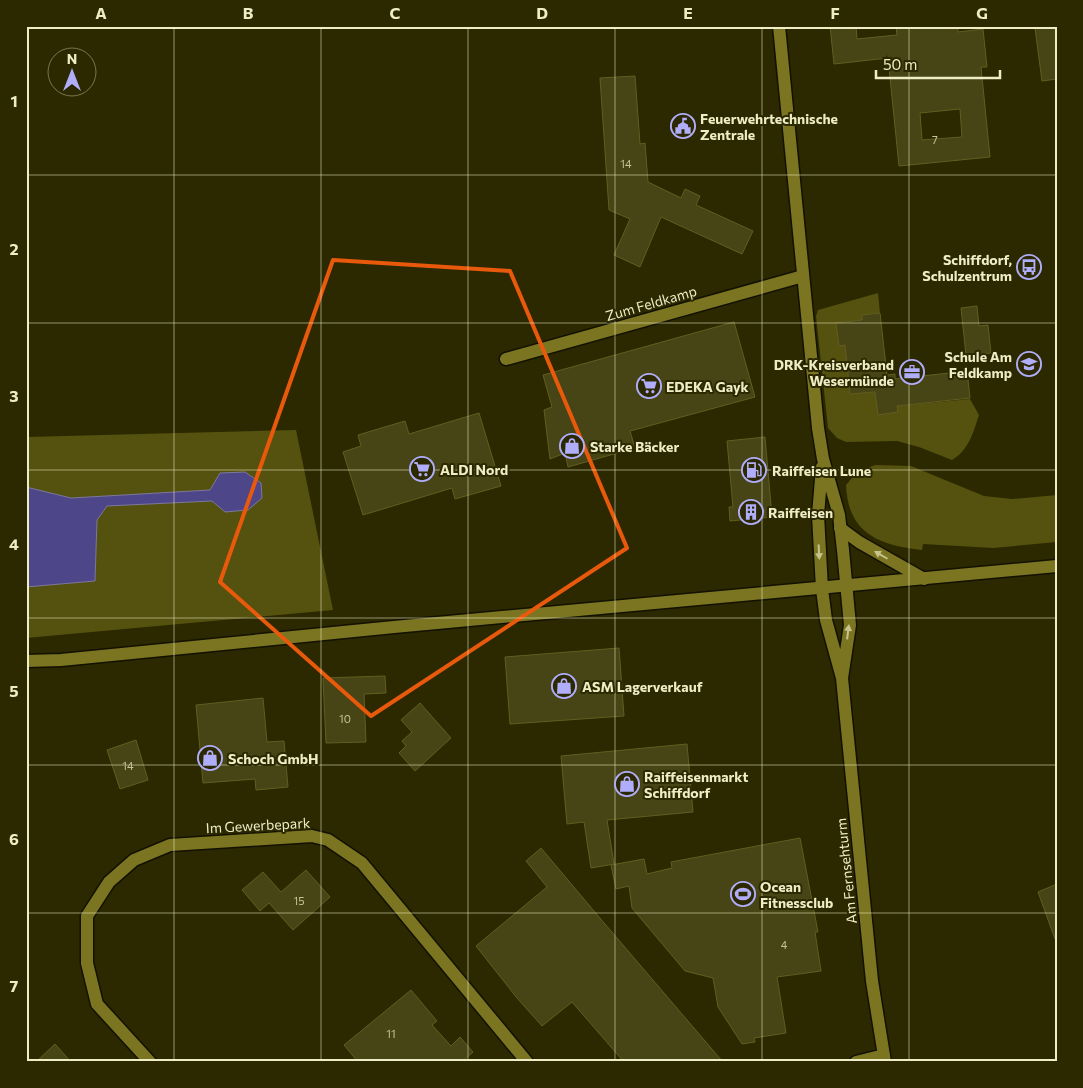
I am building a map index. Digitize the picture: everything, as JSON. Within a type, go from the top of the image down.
[{"type":"street","points":[[779,26],[816,414],[823,459],[839,515],[846,586]]},
{"type":"street","name":"Zum Feldkamp","points":[[506,359],[803,276]]},
{"type":"street","points":[[822,589],[818,514],[823,459]]},
{"type":"street","points":[[840,528],[859,542],[924,579]]},
{"type":"street","points":[[26,661],[61,660],[394,627],[1057,566]]},
{"type":"street","name":"Am Fernsehturm","points":[[842,678],[850,625],[846,586]]},
{"type":"street","name":"Am Fernsehturm","points":[[822,589],[826,620],[842,678],[872,981],[884,1058]]},
{"type":"street","name":"Im Gewerbepark","points":[[150,1062],[97,1004],[86,963],[87,916],[109,882],[134,860],[170,845],[312,836],[328,840],[362,863],[527,1062]]},
{"type":"street","points":[[856,1062],[884,1058]]},
{"type":"highlighted area","points":[[333,260],[510,271],[627,548],[371,716],[220,582]]},
{"type":"shaded area","points":[[878,293],[880,313],[862,315],[862,320],[837,323],[839,346],[845,345],[850,394],[875,392],[878,414],[897,412],[897,406],[970,399],[979,415],[972,435],[963,451],[952,460],[919,447],[897,441],[846,442],[837,438],[828,428],[816,316],[818,310]]},
{"type":"shaded area","points":[[296,430],[333,610],[26,638],[26,587],[95,581],[97,520],[107,506],[212,501],[225,512],[248,510],[220,473],[210,490],[71,498],[26,487],[26,437]]},
{"type":"shaded area","points":[[875,465],[911,466],[984,496],[1012,499],[1057,495],[1057,542],[993,548],[923,544],[922,550],[892,545],[880,540],[860,526],[853,515],[848,502],[846,485],[856,473]]},
{"type":"shaded area","points":[[245,472],[261,483],[262,498],[248,510],[225,512],[212,501],[107,506],[97,520],[95,581],[26,587],[26,487],[71,498],[210,490],[220,473]]},
{"type":"building","points":[[830,26],[856,26],[857,39],[897,35],[896,26],[958,26],[958,32],[983,29],[987,67],[981,67],[990,157],[899,166],[888,58],[834,64]],"holes":[[[960,109],[962,137],[922,140],[920,113]]]},
{"type":"building","points":[[1057,26],[1057,79],[1042,81],[1035,28]]},
{"type":"building","points":[[635,76],[640,144],[645,143],[648,182],[681,198],[685,189],[700,196],[696,205],[753,231],[742,254],[661,217],[640,267],[614,255],[630,219],[609,210],[600,78]]},
{"type":"building","points":[[977,306],[979,326],[988,325],[991,353],[966,355],[961,308]]},
{"type":"building","points":[[880,313],[887,375],[895,374],[895,379],[967,371],[970,398],[897,406],[898,412],[878,415],[875,392],[850,394],[845,345],[839,346],[836,323],[862,320],[862,315]]},
{"type":"building","name":"EDEKA Gayk","points":[[734,322],[755,397],[630,431],[635,448],[568,467],[565,453],[550,459],[544,410],[552,407],[543,375]]},
{"type":"building","name":"ALDI Nord","points":[[479,413],[501,486],[455,499],[452,488],[363,515],[343,452],[361,446],[358,435],[405,421],[409,434]]},
{"type":"building","points":[[765,437],[772,517],[730,521],[729,507],[733,507],[727,441]]},
{"type":"building","name":"ASM Lagerverkauf","points":[[619,648],[624,716],[510,724],[505,657]]},
{"type":"building","points":[[385,676],[386,693],[364,694],[366,742],[326,743],[323,678]]},
{"type":"building","points":[[263,698],[267,742],[284,741],[288,787],[256,790],[255,779],[203,783],[196,705]]},
{"type":"building","points":[[420,703],[451,738],[415,771],[399,753],[406,746],[402,741],[412,732],[401,720]]},
{"type":"building","points":[[136,740],[148,780],[120,789],[107,750]]},
{"type":"building","name":"Raiffeisenmarkt Schiffdorf","points":[[687,744],[693,812],[607,820],[614,864],[591,868],[584,822],[567,824],[561,756]]},
{"type":"building","points":[[800,838],[818,932],[815,932],[821,971],[777,977],[786,1033],[754,1038],[755,1042],[742,1044],[718,1007],[713,978],[685,971],[632,908],[629,886],[616,889],[611,865],[644,859],[647,874],[672,868],[671,862]]},
{"type":"building","points":[[541,848],[723,1062],[624,1062],[572,1002],[542,1026],[517,998],[476,946],[547,887],[526,861]]},
{"type":"building","points":[[306,870],[330,897],[293,930],[269,903],[260,911],[242,890],[263,872],[281,892]]},
{"type":"building","points":[[1057,884],[1057,939],[1055,939],[1038,892]]},
{"type":"building","points":[[411,990],[437,1021],[432,1025],[451,1046],[460,1037],[473,1052],[462,1062],[358,1062],[344,1045]]},
{"type":"building","points":[[55,1044],[71,1062],[36,1062]]},
{"type":"place","name":"Feuerwehrtechnische Zentrale","points":[[683,126]]},
{"type":"place","name":"Schiffdorf, Schulzentrum","points":[[1029,267]]},
{"type":"place","name":"Schule Am Feldkamp","points":[[1029,364]]},
{"type":"place","name":"DRK-Kreisverband Wesermünde","points":[[912,372]]},
{"type":"place","name":"EDEKA Gayk","points":[[649,386]]},
{"type":"place","name":"Starke Bäcker","points":[[572,446]]},
{"type":"place","name":"ALDI Nord","points":[[422,469]]},
{"type":"place","name":"Raiffeisen Lune","points":[[754,470]]},
{"type":"place","name":"Raiffeisen","points":[[751,512]]},
{"type":"place","name":"ASM Lagerverkauf","points":[[564,686]]},
{"type":"place","name":"Schoch GmbH","points":[[210,758]]},
{"type":"place","name":"Raiffeisenmarkt Schiffdorf","points":[[627,784]]},
{"type":"place","name":"Ocean Fitnessclub","points":[[743,894]]}]
